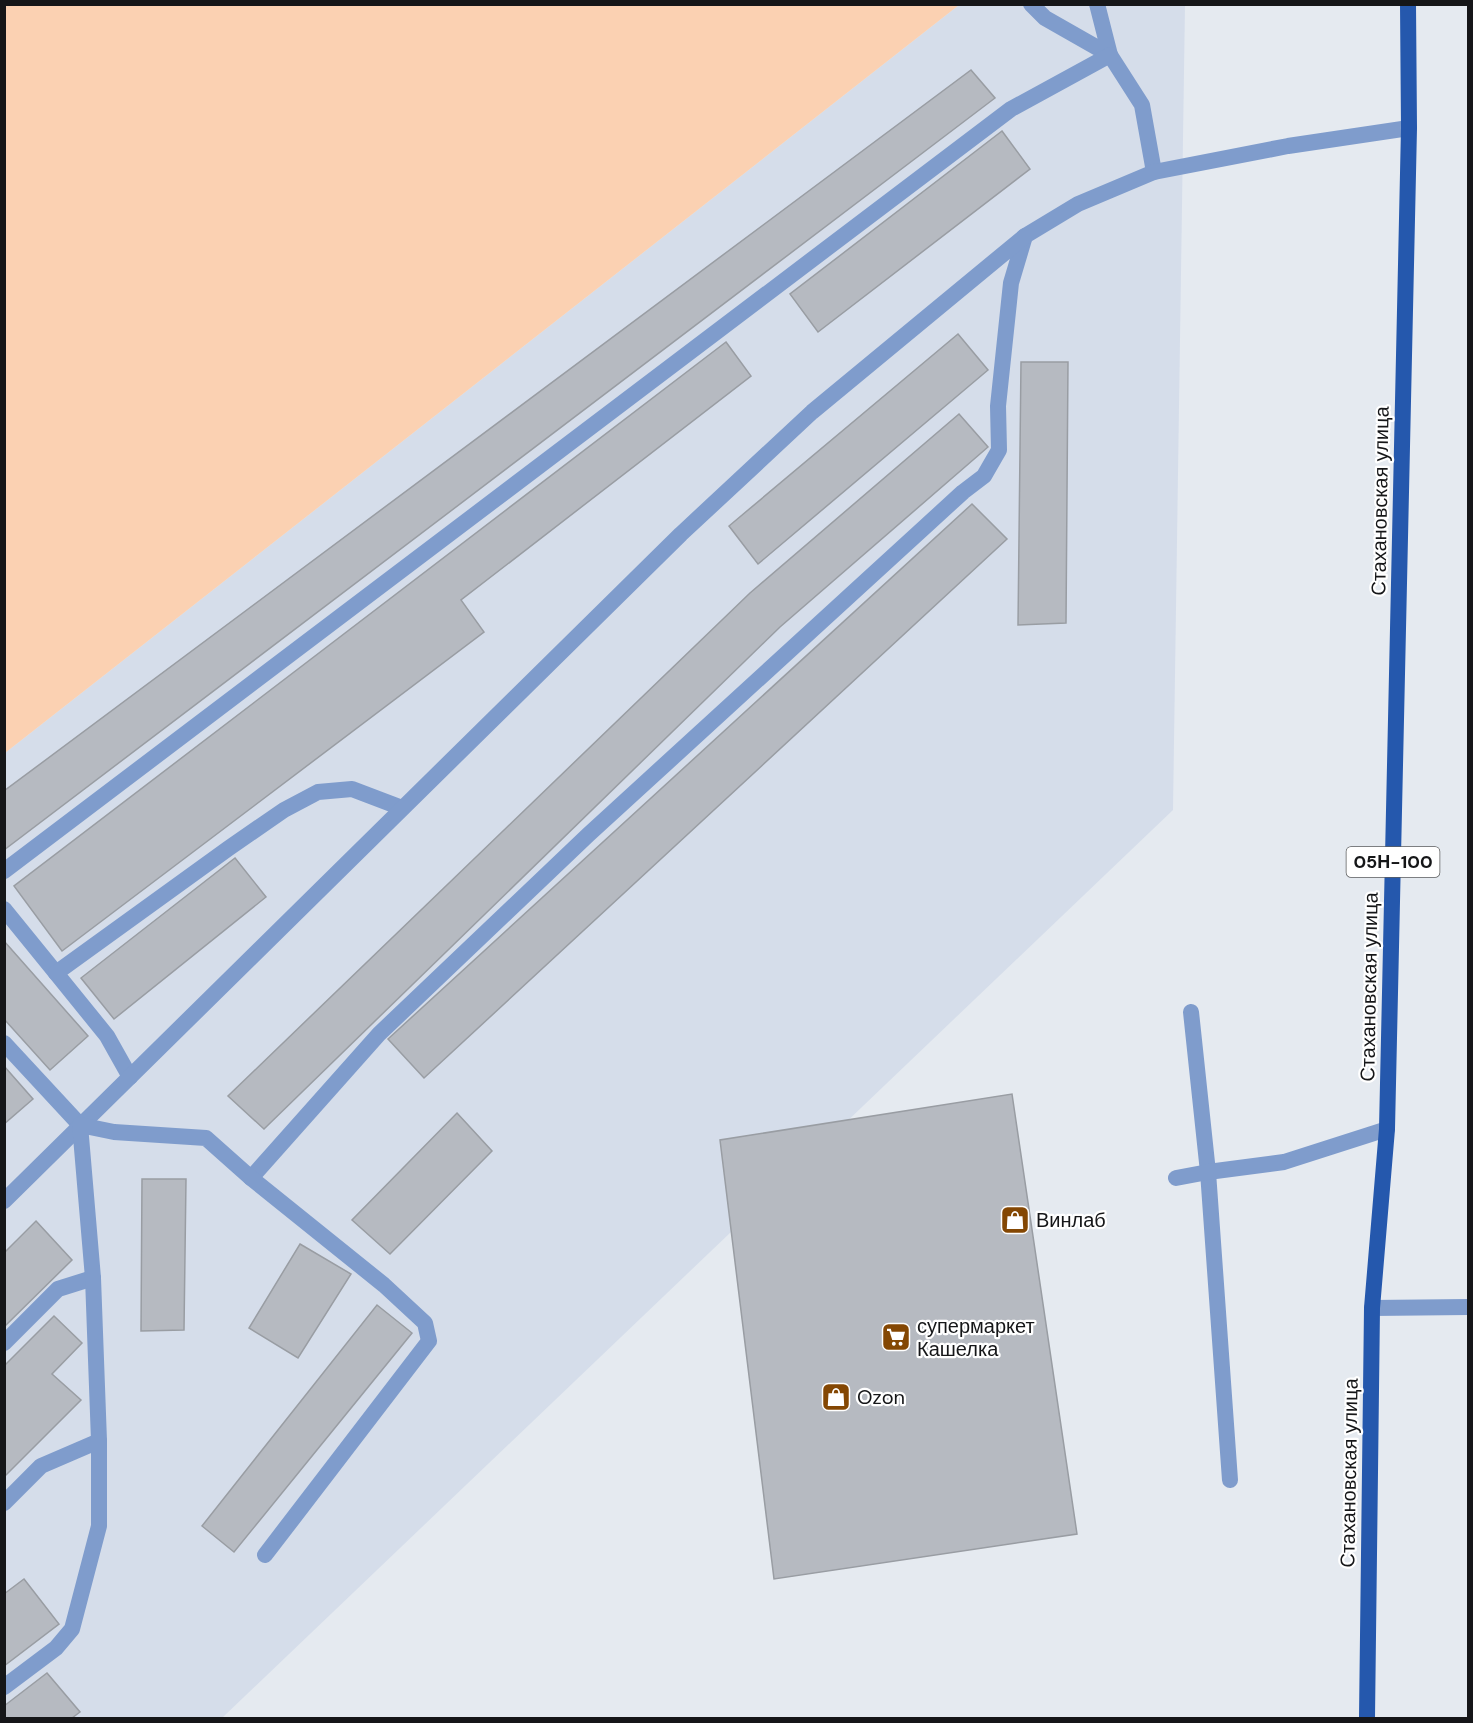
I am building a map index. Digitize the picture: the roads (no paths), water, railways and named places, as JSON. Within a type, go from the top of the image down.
[{"type":"main road","name":"Стахановская улица","points":[[1367,1719],[1372,1308],[1387,1129],[1409,128],[1408,4]]},
{"type":"street","points":[[1031,4],[1045,18],[1110,55]]},
{"type":"street","points":[[1097,4],[1110,55],[1142,105],[1154,172]]},
{"type":"street","points":[[4,871],[1011,109],[1110,55]]},
{"type":"street","points":[[4,1201],[681,534],[812,412],[1025,236],[1078,204],[1154,172],[1288,146],[1409,128]]},
{"type":"street","points":[[251,1178],[379,1034],[588,835],[963,492],[984,476],[999,450],[998,405],[1011,283],[1025,236]]},
{"type":"street","points":[[56,973],[284,810],[318,792],[352,789],[402,808]]},
{"type":"street","points":[[4,909],[107,1036],[130,1077]]},
{"type":"street","points":[[1191,1012],[1208,1172],[1230,1480]]},
{"type":"street","points":[[4,1043],[80,1125],[114,1132],[206,1138],[251,1178],[384,1285],[426,1323],[429,1341],[265,1555]]},
{"type":"street","points":[[4,1688],[56,1648],[72,1629],[99,1526],[99,1441],[93,1278],[80,1125]]},
{"type":"street","points":[[1176,1178],[1284,1162],[1387,1129]]},
{"type":"street","points":[[4,1343],[58,1289],[93,1278]]},
{"type":"street","points":[[1372,1308],[1468,1307]]},
{"type":"street","points":[[4,1503],[41,1466],[99,1441]]},
{"type":"place","name":"Винлаб","points":[[1015,1220]]},
{"type":"place","name":"супермаркет Кашелка","points":[[896,1337]]},
{"type":"place","name":"Ozon","points":[[836,1397]]}]
